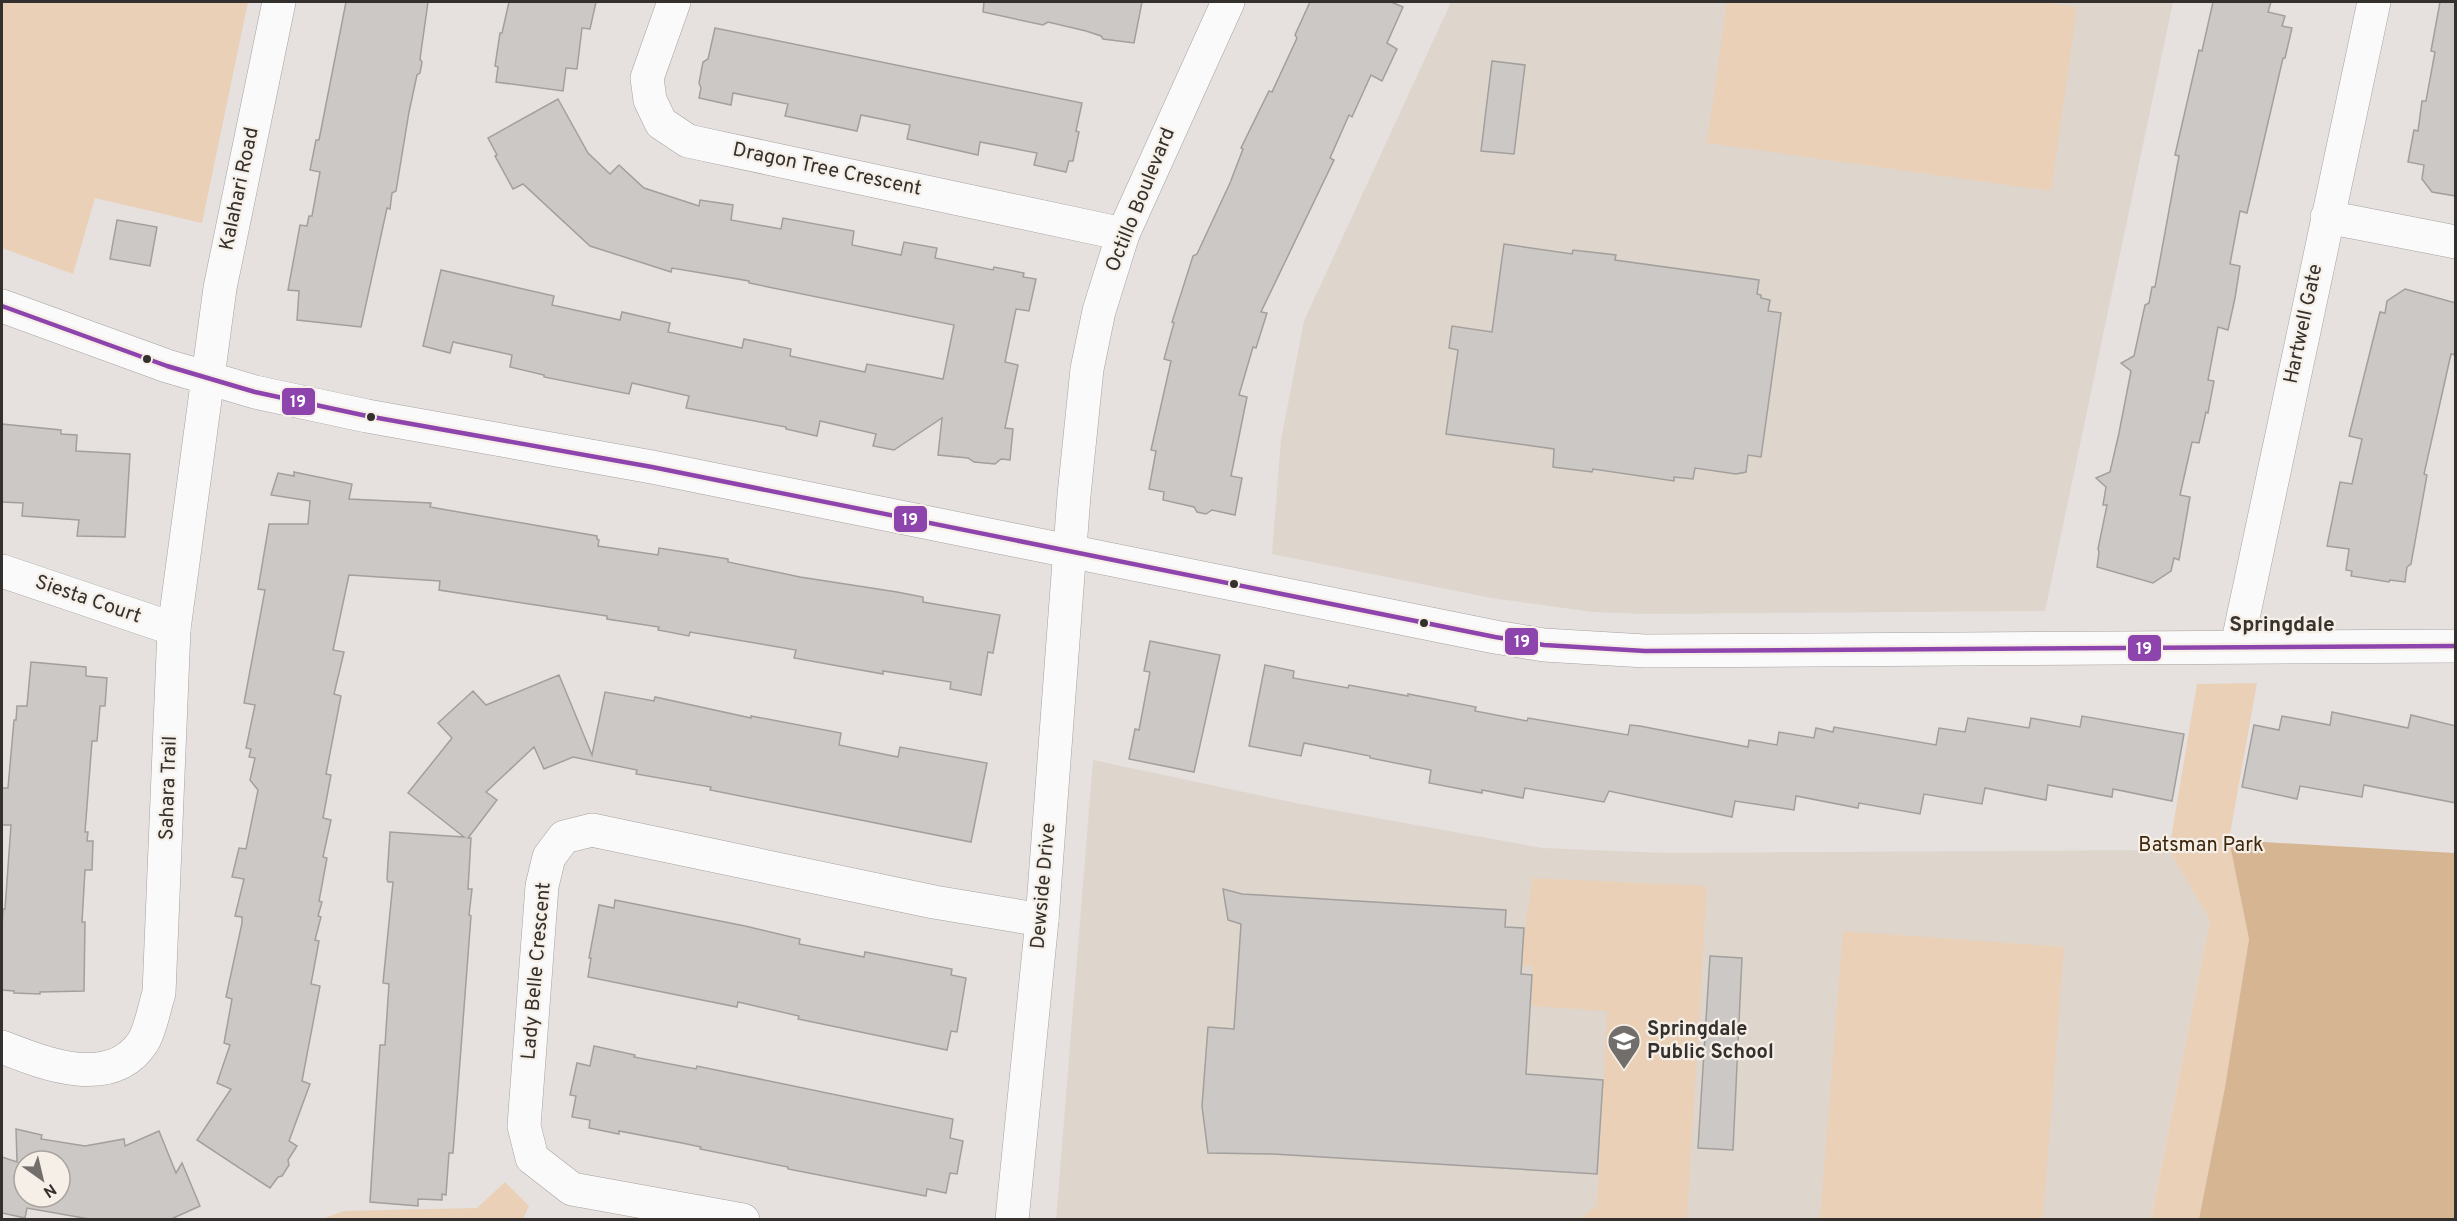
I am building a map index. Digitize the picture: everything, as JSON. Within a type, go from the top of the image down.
[{"type":"street","name":"Kalahari Road","points":[[209,378],[220,288],[279,2]]},
{"type":"street","name":"Dragon Tree Crescent","points":[[674,2],[647,78],[650,100],[661,123],[688,141],[1123,234]]},
{"type":"street","name":"Octillo Boulevard","points":[[1071,551],[1079,431],[1087,369],[1099,311],[1123,234],[1228,2]]},
{"type":"street","name":"Hartwell Gate","points":[[2237,646],[2374,2]]},
{"type":"street","points":[[2327,217],[2456,242]]},
{"type":"street","points":[[2,306],[166,366],[255,392],[367,416],[652,467],[1495,637],[1595,649],[1645,651],[2456,646]]},
{"type":"street","name":"Sahara Trail","points":[[2,1047],[44,1064],[85,1069],[111,1068],[143,1042],[159,993],[174,629],[209,378]]},
{"type":"street","name":"Dewside Drive","points":[[1012,1220],[1042,920],[1071,551]]},
{"type":"street","name":"Siesta Court","points":[[2,571],[174,629]]},
{"type":"street","name":"Lady Belle Crescent","points":[[743,1220],[573,1189],[532,1158],[524,1126],[542,886],[549,857],[564,837],[592,830],[934,902],[1042,920]]},
{"type":"shaded area","points":[[1451,2],[2173,2],[2045,611],[1645,614],[1593,612],[1491,598],[1272,554],[1281,440],[1304,321]]},
{"type":"shaded area","name":"Springdale Public School","points":[[1093,760],[1300,804],[1542,848],[1667,853],[2169,850],[2210,920],[2151,1219],[1056,1220]]},
{"type":"shaded area","points":[[2229,840],[2455,853],[2455,1219],[2199,1219],[2225,1087],[2249,939]]},
{"type":"green space","points":[[2,2],[248,2],[202,223],[95,198],[73,274],[2,248]]},
{"type":"green space","points":[[1727,2],[2040,2],[2077,7],[2051,191],[1707,143]]},
{"type":"green space","name":"Batsman Park","points":[[2257,683],[2229,840],[2249,939],[2225,1087],[2199,1219],[2151,1220],[2210,920],[2169,850],[2197,684]]},
{"type":"green space","points":[[1533,878],[1707,886],[1687,1219],[1579,1219],[1597,1206],[1607,1011],[1532,1006],[1532,965],[1519,966]]},
{"type":"green space","points":[[1843,931],[2064,947],[2043,1219],[1820,1219]]},
{"type":"green space","points":[[505,1182],[529,1206],[523,1219],[322,1219],[344,1211],[477,1208]]},
{"type":"building","points":[[346,2],[428,2],[420,59],[422,62],[409,112],[396,191],[392,193],[390,209],[387,208],[361,327],[297,320],[299,291],[288,290],[300,225],[307,226],[309,216],[312,216],[320,172],[310,170],[316,140],[319,140]]},
{"type":"building","points":[[509,2],[596,2],[590,29],[582,28],[577,69],[566,68],[563,91],[496,82],[498,67],[495,66],[500,33],[502,33]]},
{"type":"building","points":[[984,2],[1142,2],[1134,43],[1103,39],[1101,36],[1086,31],[1048,22],[1043,25],[983,12]]},
{"type":"building","points":[[1310,2],[1391,2],[1403,7],[1387,43],[1397,49],[1382,81],[1371,75],[1352,117],[1349,115],[1330,158],[1334,160],[1261,312],[1267,313],[1256,348],[1253,347],[1239,395],[1247,397],[1231,476],[1242,478],[1235,515],[1212,510],[1206,514],[1197,512],[1194,507],[1163,500],[1164,492],[1149,489],[1156,451],[1151,450],[1171,361],[1164,359],[1174,323],[1172,322],[1193,256],[1197,254],[1230,183],[1243,149],[1241,148],[1269,91],[1272,92],[1297,38],[1295,35]]},
{"type":"building","points":[[2213,2],[2271,2],[2268,12],[2285,16],[2282,26],[2292,28],[2247,213],[2240,211],[2230,264],[2240,266],[2235,298],[2228,330],[2218,327],[2208,380],[2214,381],[2208,413],[2206,412],[2199,443],[2192,442],[2180,495],[2190,497],[2179,560],[2174,558],[2171,571],[2153,583],[2097,567],[2098,549],[2107,505],[2103,505],[2106,487],[2096,478],[2110,472],[2131,371],[2121,363],[2134,356],[2145,305],[2149,303],[2152,287],[2155,287],[2179,156],[2175,155],[2199,50],[2202,51]]},
{"type":"building","points":[[2440,2],[2456,2],[2456,196],[2432,192],[2422,179],[2424,165],[2408,162],[2414,130],[2418,131],[2422,101],[2426,101],[2435,52],[2431,51]]},
{"type":"building","points":[[715,28],[1082,103],[1073,161],[1069,161],[1066,172],[1034,165],[1037,153],[980,142],[978,155],[907,139],[910,125],[861,115],[857,131],[785,116],[788,104],[733,93],[731,105],[699,98],[703,62],[708,59]]},
{"type":"building","points":[[1492,61],[1525,65],[1514,154],[1481,151]]},
{"type":"building","points":[[558,99],[588,153],[610,174],[619,165],[644,188],[699,206],[700,200],[733,205],[731,220],[781,229],[783,218],[854,231],[852,245],[901,255],[904,242],[937,248],[935,258],[993,270],[994,267],[1024,273],[1023,277],[1036,279],[1029,311],[1016,309],[1005,362],[1018,365],[1005,428],[1013,429],[1010,460],[1001,459],[995,464],[938,455],[942,418],[894,450],[873,446],[876,434],[820,421],[817,436],[786,429],[786,427],[686,408],[689,396],[632,383],[629,394],[544,377],[544,375],[510,367],[512,355],[453,342],[450,353],[423,346],[441,270],[554,296],[552,305],[620,320],[622,312],[670,323],[668,332],[742,348],[744,339],[791,349],[790,356],[865,372],[867,364],[943,379],[954,325],[749,283],[749,281],[672,268],[671,272],[590,246],[523,184],[513,189],[488,138]]},
{"type":"building","points":[[117,220],[157,227],[150,266],[110,259]]},
{"type":"building","points":[[1504,244],[1572,254],[1573,250],[1616,255],[1615,260],[1759,280],[1757,294],[1761,295],[1761,298],[1770,300],[1768,311],[1781,313],[1761,457],[1748,455],[1746,472],[1736,474],[1695,468],[1693,479],[1674,477],[1674,481],[1593,469],[1592,472],[1553,467],[1554,449],[1446,434],[1458,350],[1449,348],[1452,326],[1492,332]]},
{"type":"building","points":[[2405,289],[2456,303],[2456,355],[2451,354],[2424,474],[2427,475],[2411,564],[2407,567],[2405,582],[2390,580],[2389,582],[2351,576],[2352,571],[2346,570],[2349,549],[2327,546],[2340,482],[2352,484],[2362,439],[2349,436],[2380,312],[2385,313],[2387,301]]},
{"type":"building","points":[[2,424],[61,430],[61,434],[77,435],[76,451],[130,454],[125,537],[77,536],[79,520],[22,516],[23,503],[2,502]]},
{"type":"building","points":[[294,472],[352,484],[349,499],[431,503],[430,507],[597,536],[598,546],[658,555],[659,548],[728,559],[728,562],[800,577],[897,592],[923,597],[923,602],[1000,615],[993,653],[988,652],[981,695],[950,689],[951,682],[883,671],[883,674],[794,658],[796,650],[690,632],[689,636],[658,630],[659,627],[607,619],[607,616],[439,590],[440,581],[349,575],[333,650],[344,652],[334,694],[341,696],[326,774],[331,775],[323,818],[331,820],[323,857],[327,858],[319,901],[322,902],[318,916],[321,917],[315,940],[319,941],[311,984],[320,986],[302,1081],[310,1084],[289,1141],[297,1146],[282,1176],[278,1177],[270,1188],[197,1140],[231,1089],[217,1083],[230,1045],[224,1043],[232,999],[226,997],[242,923],[242,917],[235,916],[244,879],[232,877],[239,848],[246,849],[258,790],[250,780],[255,758],[249,757],[251,749],[246,748],[255,705],[244,703],[265,590],[258,589],[269,524],[308,524],[310,501],[271,495],[278,473],[294,476]]},
{"type":"building","points":[[1150,641],[1220,655],[1194,772],[1129,759],[1135,729],[1139,730],[1150,672],[1144,671]]},
{"type":"building","points":[[31,662],[86,667],[86,676],[107,678],[105,706],[100,706],[97,741],[92,741],[85,832],[88,832],[87,841],[93,841],[92,870],[85,870],[82,922],[85,922],[84,991],[40,992],[40,994],[2,990],[2,927],[11,825],[2,825],[2,788],[8,788],[17,706],[27,706]]},
{"type":"building","points":[[1265,665],[1294,671],[1293,678],[1348,688],[1349,685],[1408,696],[1408,694],[1476,707],[1475,711],[1527,721],[1528,718],[1628,735],[1630,725],[1640,726],[1748,747],[1749,740],[1777,745],[1779,732],[1814,738],[1816,728],[1833,732],[1834,727],[1936,745],[1939,728],[1965,732],[1968,718],[2029,728],[2031,718],[2080,727],[2082,716],[2184,734],[2172,801],[2113,789],[2112,797],[2048,785],[2046,800],[1985,788],[1982,804],[1924,794],[1920,814],[1859,803],[1858,808],[1796,796],[1794,810],[1735,801],[1732,817],[1609,791],[1604,802],[1525,788],[1523,798],[1482,790],[1482,793],[1429,783],[1431,770],[1370,758],[1370,756],[1304,743],[1301,756],[1249,746]]},
{"type":"building","points":[[559,675],[592,755],[605,692],[654,701],[655,697],[751,718],[751,716],[841,733],[839,745],[898,757],[900,747],[987,763],[971,842],[710,790],[711,787],[636,774],[637,770],[573,757],[544,769],[534,747],[486,792],[497,800],[468,838],[471,838],[468,889],[472,889],[469,915],[471,916],[453,1153],[449,1153],[446,1195],[442,1194],[442,1200],[418,1199],[418,1206],[370,1202],[380,1045],[385,1045],[389,984],[383,983],[393,882],[388,882],[387,879],[390,832],[464,837],[408,793],[452,738],[438,723],[473,691],[486,705]]},
{"type":"building","points":[[2332,712],[2408,728],[2411,715],[2456,726],[2456,803],[2364,785],[2362,797],[2300,786],[2297,799],[2242,787],[2254,725],[2279,730],[2282,716],[2330,725]]},
{"type":"building","points":[[1223,889],[1242,894],[1506,910],[1505,927],[1524,928],[1521,974],[1532,975],[1526,1074],[1603,1080],[1597,1174],[1273,1154],[1208,1153],[1202,1106],[1208,1027],[1234,1029],[1241,924],[1228,920]]},
{"type":"building","points":[[615,900],[800,939],[799,944],[864,957],[865,952],[952,969],[951,975],[966,978],[957,1032],[951,1031],[947,1050],[798,1019],[799,1016],[738,1002],[737,1007],[588,977],[591,958],[589,958],[599,905],[614,908]]},
{"type":"building","points":[[1710,956],[1742,958],[1733,1150],[1698,1148]]},
{"type":"building","points":[[594,1046],[635,1055],[634,1057],[696,1069],[697,1066],[953,1119],[950,1138],[963,1141],[957,1174],[950,1173],[946,1193],[927,1189],[926,1196],[788,1169],[788,1167],[700,1149],[701,1147],[682,1143],[619,1131],[619,1134],[589,1128],[590,1120],[572,1117],[576,1096],[570,1095],[577,1063],[590,1066]]},
{"type":"building","points":[[16,1129],[42,1135],[41,1139],[85,1146],[124,1139],[125,1146],[159,1131],[176,1173],[182,1163],[200,1206],[169,1220],[95,1220],[33,1209],[72,1209],[72,1149],[17,1149]]},
{"type":"building","points":[[2,1157],[12,1160],[12,1209],[27,1209],[25,1218],[2,1213]]},
{"type":"transit line","name":"19","points":[[2,306],[167,366],[255,392],[367,416],[652,467],[1544,645],[1645,651],[2456,646]]},
{"type":"place","name":"Springdale Public School","points":[[1624,1070]]},
{"type":"district","name":"Springdale","points":[[2282,625]]}]
